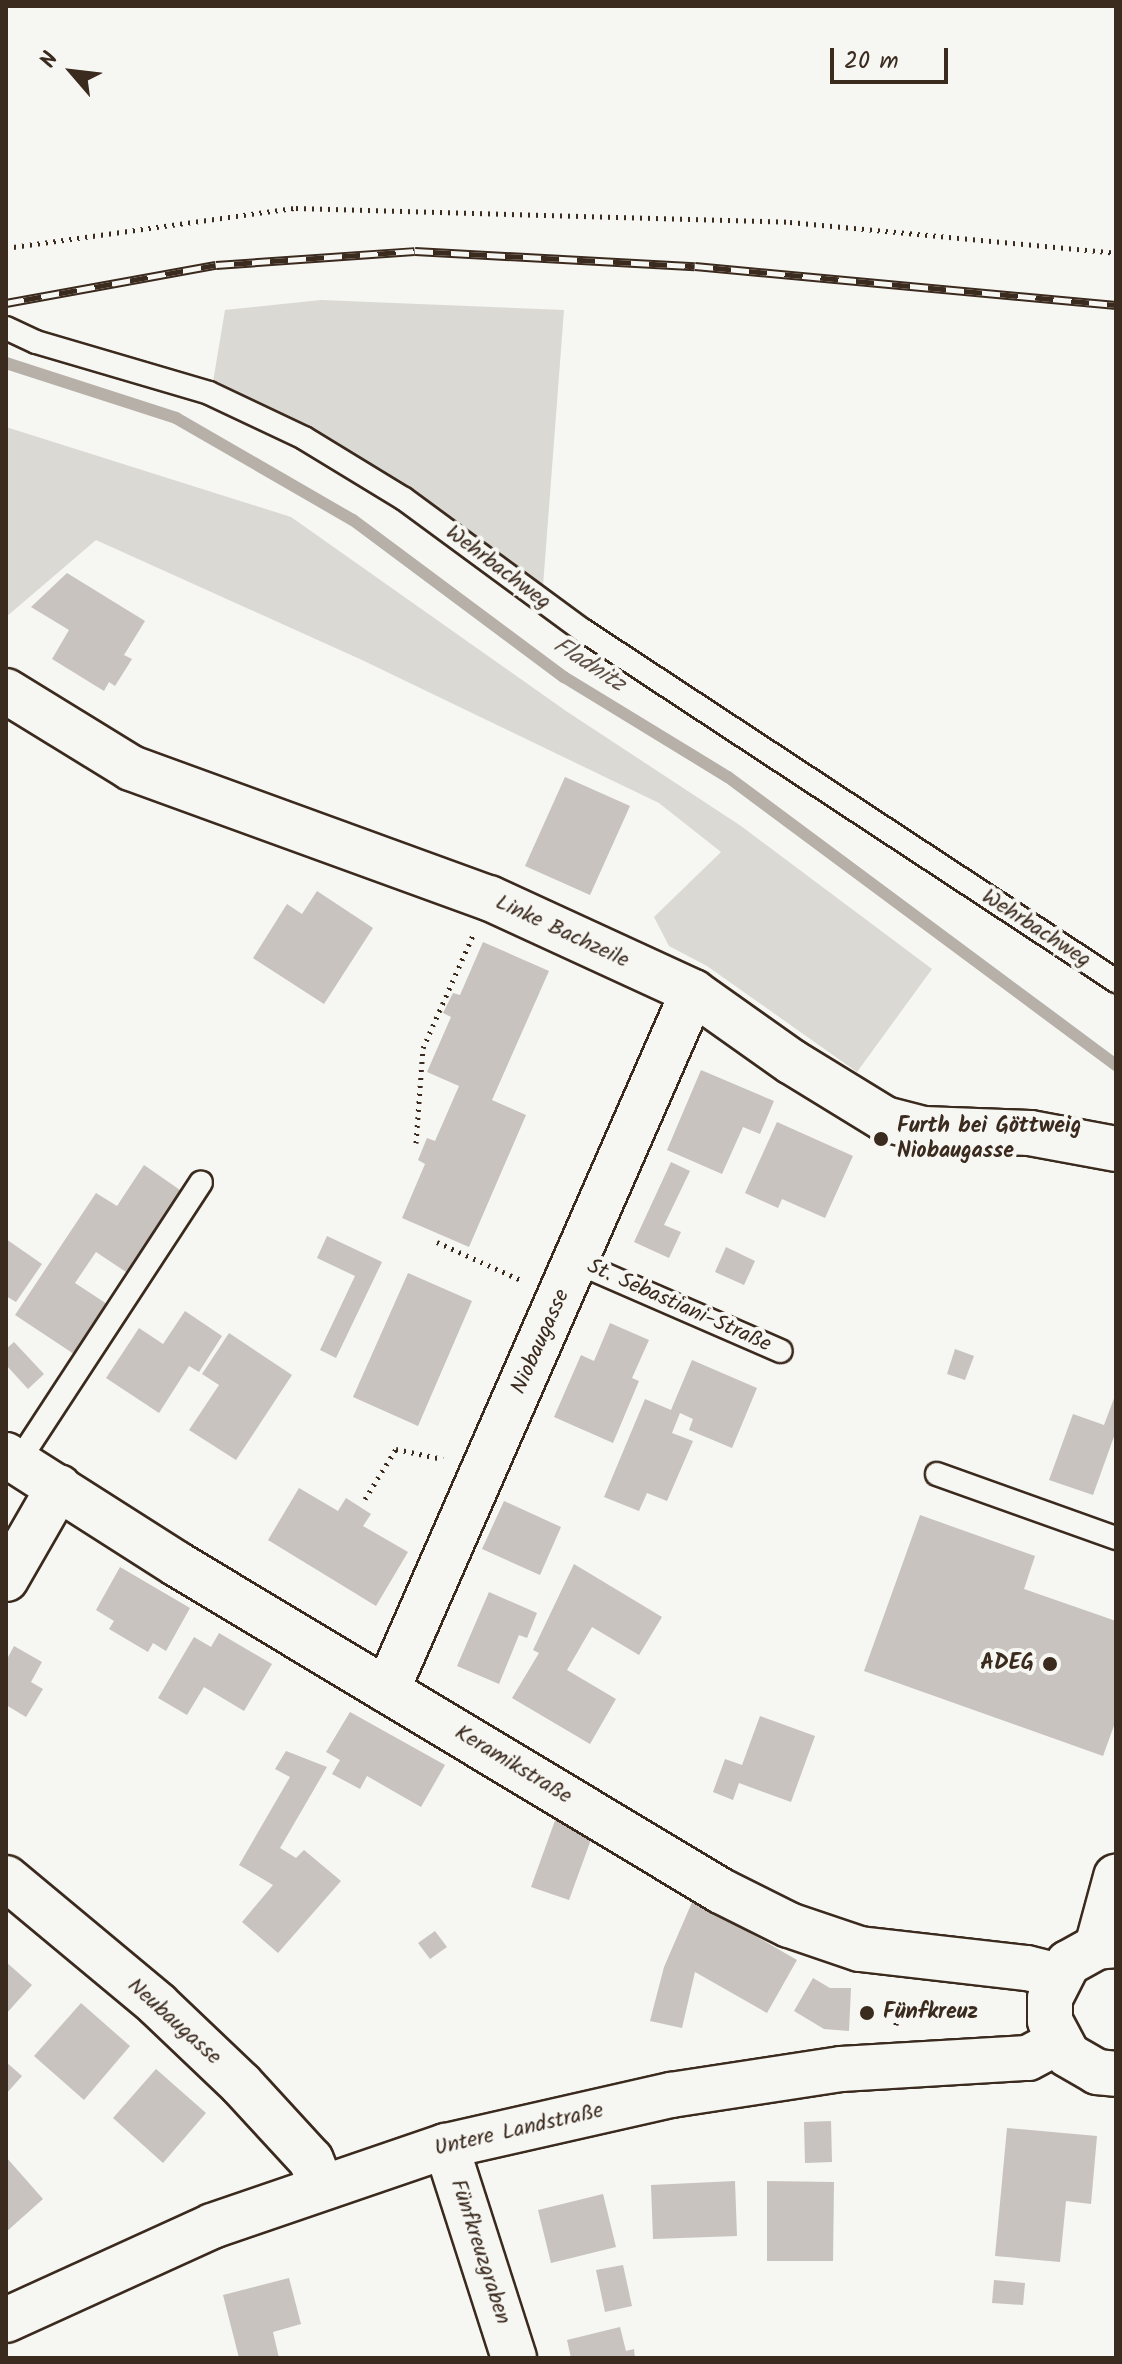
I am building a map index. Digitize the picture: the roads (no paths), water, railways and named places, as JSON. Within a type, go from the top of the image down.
[{"type":"street","name":"Linke Bachzeile","points":[[6,691],[131,768],[489,898],[693,992],[792,1062],[885,1119],[924,1129],[1030,1133],[1116,1149]]},
{"type":"street","name":"Niobaugasse","points":[[387,1690],[693,992]]},
{"type":"street","name":"Keramikstraße","points":[[12,1459],[721,1891],[789,1925],[860,1949],[1027,1968],[1058,1976]]},
{"type":"street","points":[[6,1579],[59,1487]]},
{"type":"street","points":[[1116,1877],[1106,1946],[1068,1963],[1058,1976],[1050,2021],[1058,2042],[1082,2066],[1116,2074]]},
{"type":"street","name":"Neubaugasse","points":[[6,1878],[157,2004],[241,2084],[311,2160],[321,2185]]},
{"type":"street","name":"Untere Landstraße","points":[[6,2320],[212,2226],[321,2185],[446,2146],[671,2095],[841,2069],[1028,2058],[1058,2042]]},
{"type":"street","name":"Fünfkreuzgraben","points":[[446,2146],[514,2358]]},
{"type":"lane","name":"Wehrbachweg","points":[[6,328],[36,342],[209,393],[304,438],[404,499],[584,631],[1116,981]]},
{"type":"lane","points":[[12,1459],[201,1182]]},
{"type":"lane","name":"St. Sebastiani-Straße","points":[[568,1280],[781,1351]]},
{"type":"lane","points":[[937,1474],[1116,1538]]},
{"type":"waterway","name":"Fladnitz","points":[[6,363],[176,418],[353,520],[564,677],[728,777],[1116,1065]]},
{"type":"railway","points":[[6,303],[216,265],[415,251],[695,266],[1116,305]]},
{"type":"place","name":"Furth bei Göttweig Niobaugasse","points":[[881,1139]]},
{"type":"place","name":"ADEG","points":[[1050,1664]]},
{"type":"place","name":"Fünfkreuz","points":[[867,2013]]}]
